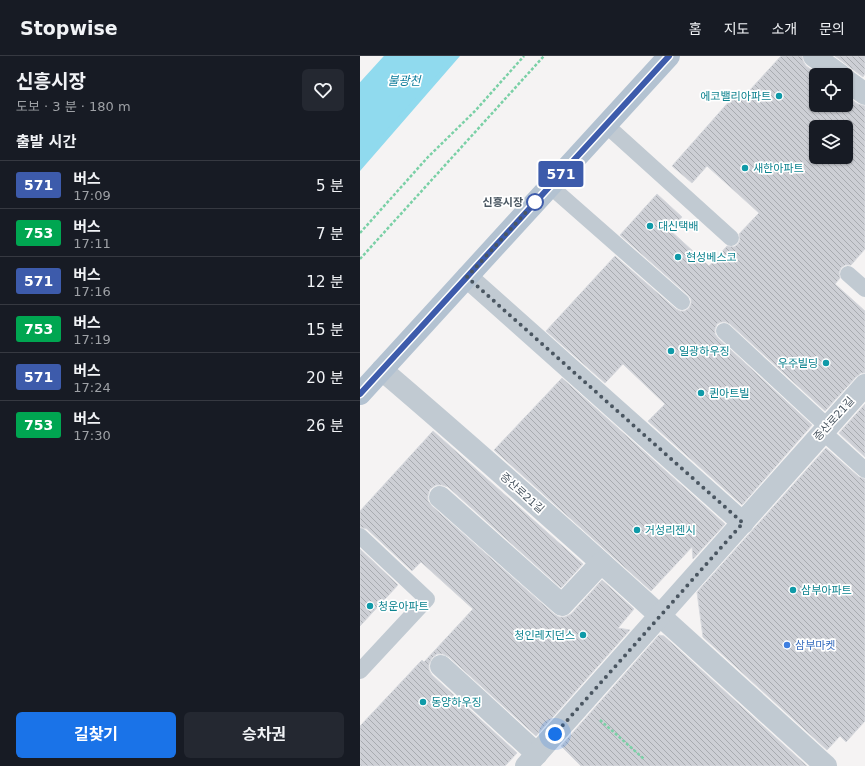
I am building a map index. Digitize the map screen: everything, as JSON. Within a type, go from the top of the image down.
[{"type":"main road","points":[[360,394],[669,56]]},
{"type":"street","points":[[814,56],[830,68]]},
{"type":"street","points":[[853,85],[865,94]]},
{"type":"street","points":[[467,277],[743,523]]},
{"type":"street","name":"증산로21길","points":[[382,370],[661,616],[826,766]]},
{"type":"street","name":"증산로21길","points":[[441,666],[531,760],[661,616],[865,385]]},
{"type":"street","points":[[440,497],[562,604],[601,564]]},
{"type":"lane","points":[[606,125],[731,238]]},
{"type":"lane","points":[[550,186],[682,302]]},
{"type":"lane","points":[[848,274],[865,289]]},
{"type":"lane","points":[[724,331],[865,470]]},
{"type":"lane","points":[[360,536],[426,599],[360,671]]},
{"type":"path","points":[[360,233],[428,157],[475,111],[524,56]]},
{"type":"path","points":[[360,259],[544,56]]},
{"type":"path","points":[[582,704],[644,759]]},
{"type":"water","name":"불광천","points":[[392,56],[460,56],[360,171],[360,145],[391,111],[390,102],[387,98],[383,98],[373,104],[360,118],[360,91]]},
{"type":"building","points":[[781,56],[802,56],[803,61],[809,68],[809,112],[853,112],[853,101],[865,106],[865,249],[851,265],[845,265],[841,268],[839,273],[840,278],[835,284],[865,311],[865,373],[861,373],[856,377],[825,411],[730,324],[721,322],[717,324],[715,334],[718,338],[812,425],[742,505],[648,421],[665,404],[623,364],[605,383],[546,331],[615,256],[676,309],[685,311],[689,308],[691,299],[688,295],[620,235],[657,194],[682,217],[670,230],[709,266],[727,246],[734,247],[738,244],[740,240],[739,234],[759,213],[707,166],[692,183],[672,166],[733,97],[739,102]]},
{"type":"building","points":[[835,56],[865,56],[865,74],[863,77]]},
{"type":"building","points":[[562,378],[725,524],[693,559],[692,547],[651,591],[494,450]]},
{"type":"building","points":[[865,404],[865,457],[839,433]]},
{"type":"building","points":[[433,431],[583,564],[561,588],[448,487],[436,485],[430,489],[428,501],[432,506],[559,617],[565,617],[571,614],[602,580],[634,609],[618,628],[630,630],[536,736],[449,657],[443,654],[437,654],[432,658],[429,664],[429,670],[432,675],[517,753],[505,766],[360,766],[360,726],[422,660],[424,662],[473,609],[421,562],[412,571],[367,529],[360,527],[360,511]]},
{"type":"building","points":[[826,448],[859,477],[865,479],[865,721],[846,742],[840,736],[827,750],[703,637],[697,592]]},
{"type":"building","name":"청운아파트","points":[[360,549],[398,585],[360,626]]},
{"type":"building","points":[[659,635],[664,636],[807,766],[581,766],[561,746]]},
{"type":"waterway","name":"불광천","points":[[360,121],[419,56]]},
{"type":"bus line","name":"571","points":[[360,394],[669,56]]},
{"type":"place","name":"에코밸리아파트","points":[[779,96]]},
{"type":"place","name":"새한아파트","points":[[745,168]]},
{"type":"place","name":"신흥시장","points":[[535,202]]},
{"type":"place","name":"대신택배","points":[[650,226]]},
{"type":"place","name":"현성베스코","points":[[678,257]]},
{"type":"place","name":"일광하우징","points":[[671,351]]},
{"type":"place","name":"우주빌딩","points":[[826,363]]},
{"type":"place","name":"퀸아트빌","points":[[701,393]]},
{"type":"place","name":"거성리젠시","points":[[637,530]]},
{"type":"place","name":"삼부아파트","points":[[793,590]]},
{"type":"place","name":"청운아파트","points":[[370,606]]},
{"type":"place","name":"청인레지던스","points":[[583,635]]},
{"type":"place","name":"삼부마켓","points":[[787,645]]},
{"type":"place","name":"동양하우징","points":[[423,702]]},
{"type":"route","points":[[535,202],[540,197],[467,277],[743,523],[555,734]]}]
